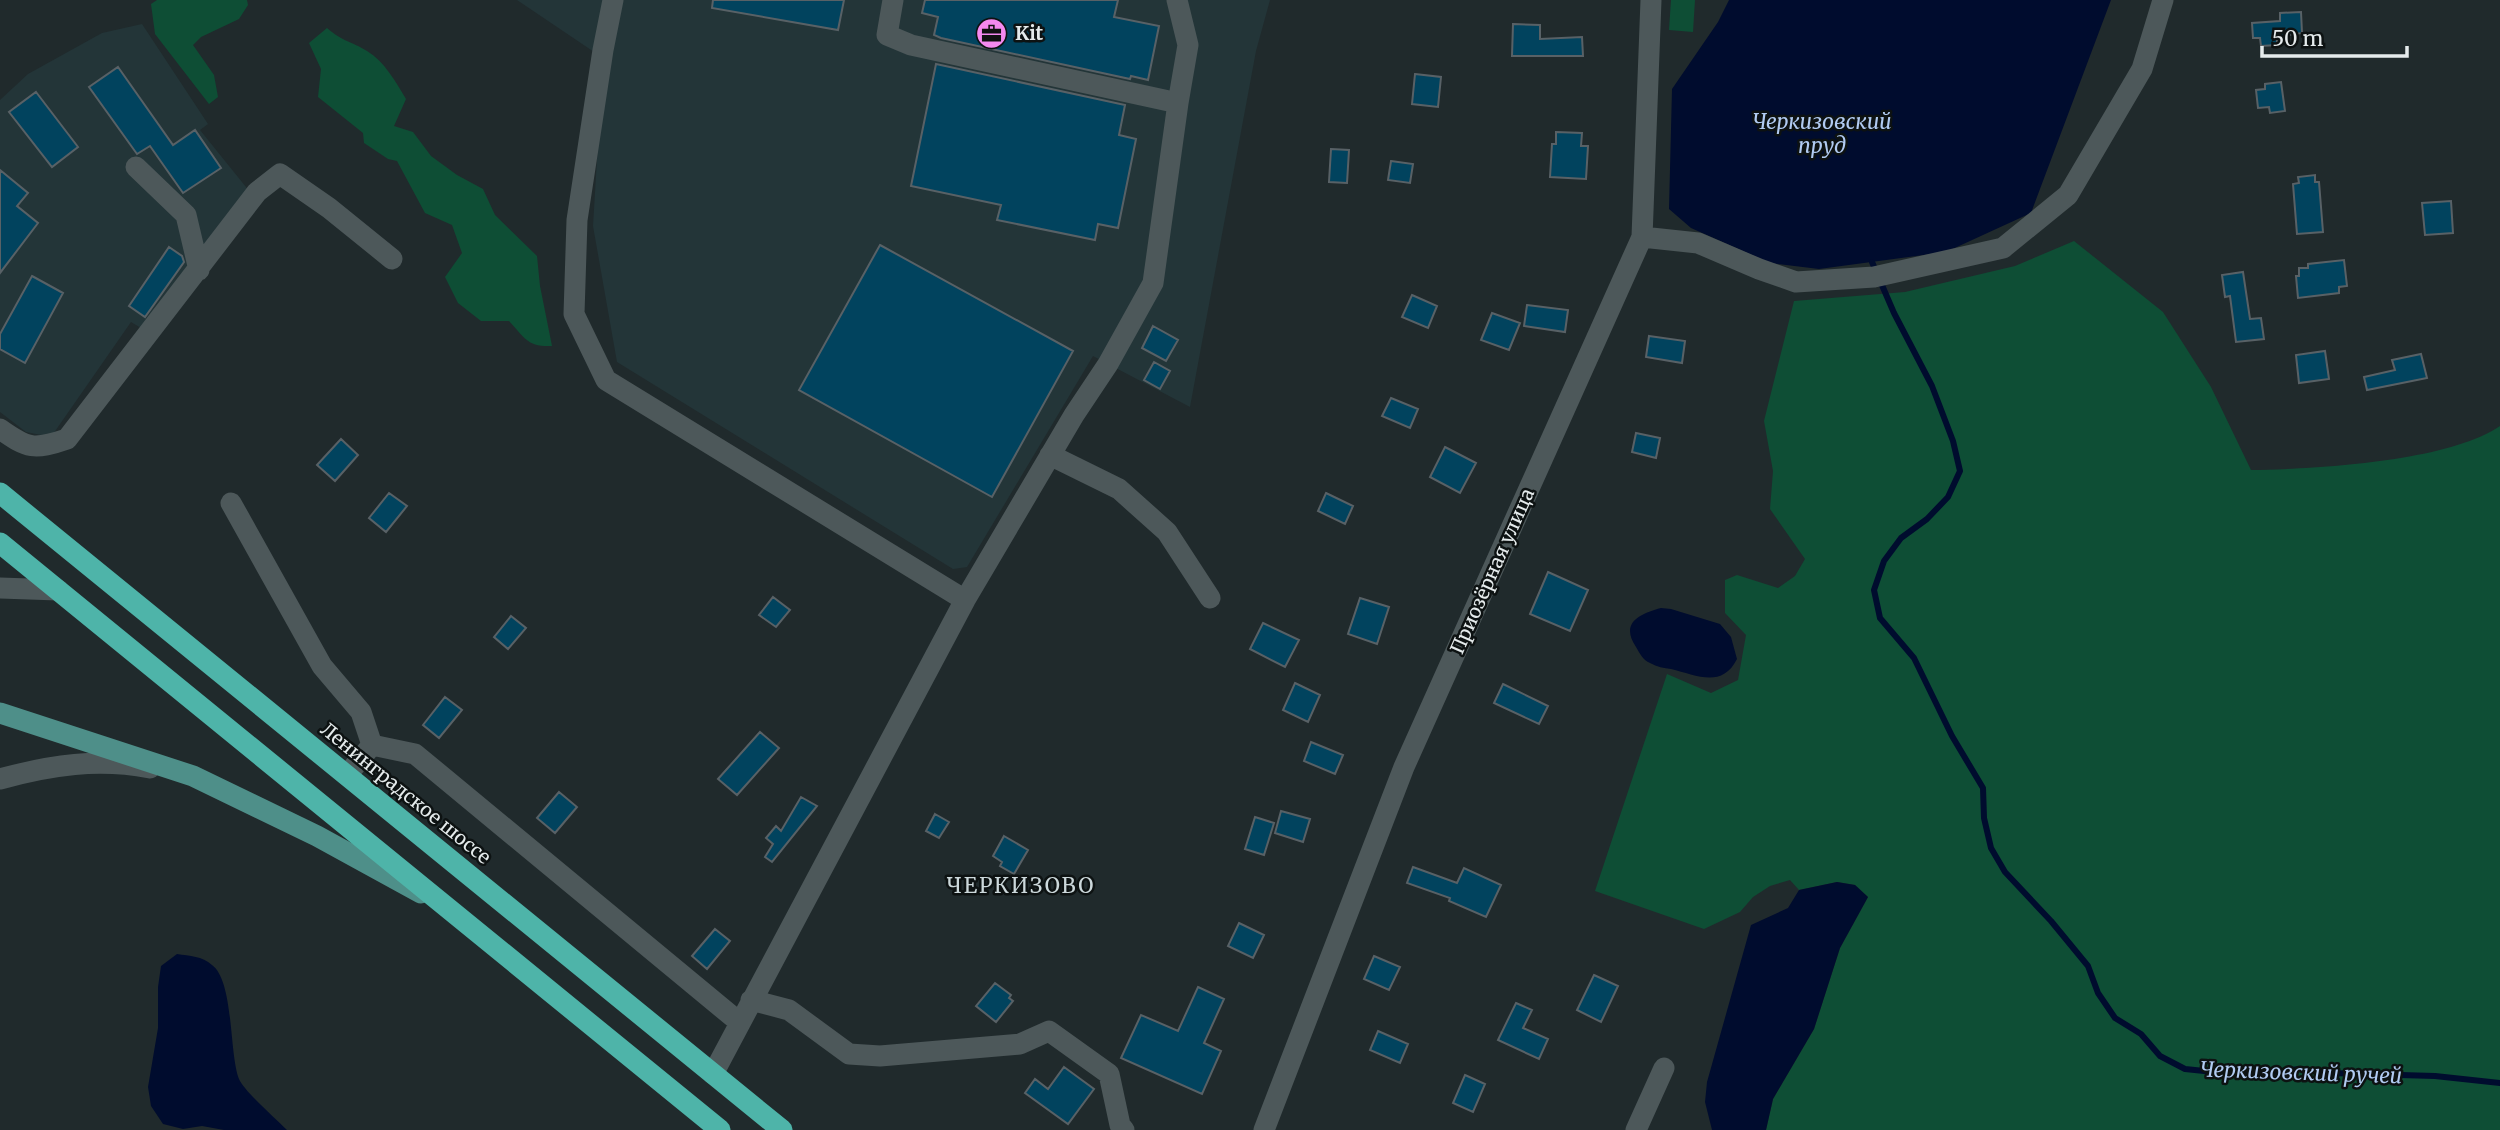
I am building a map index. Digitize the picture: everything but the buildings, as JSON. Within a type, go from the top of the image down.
[{"type":"highway","name":"Ленинградское шоссе","points":[[0,493],[782,1130]]},
{"type":"highway","points":[[0,543],[720,1130]]},
{"type":"main road","points":[[0,713],[194,776],[317,836],[450,909]]},
{"type":"street","points":[[613,0],[576,220],[574,314],[606,380],[965,600]]},
{"type":"street","points":[[893,0],[887,35],[911,45],[1178,103]]},
{"type":"street","points":[[713,1074],[965,600],[1074,415],[1108,364],[1153,283],[1188,45],[1177,0]]},
{"type":"street","name":"Приозёрная улица","points":[[1264,1130],[1404,767],[1642,237],[1651,0]]},
{"type":"street","points":[[1642,237],[1698,243],[1796,282],[1874,277],[2003,248],[2068,195],[2142,69],[2163,0]]},
{"type":"street","points":[[136,167],[186,215],[199,270]]},
{"type":"street","points":[[0,429],[22,444],[43,447],[67,439],[257,192],[280,174],[329,208],[392,260]]},
{"type":"street","points":[[1050,455],[1119,489],[1167,532],[1210,598]]},
{"type":"street","points":[[231,503],[322,666],[361,712],[372,745]]},
{"type":"street","points":[[0,588],[58,590]]},
{"type":"street","points":[[347,775],[372,745]]},
{"type":"street","points":[[372,745],[415,754],[739,1022]]},
{"type":"street","points":[[0,779],[71,763],[106,762],[194,776]]},
{"type":"street","points":[[751,1000],[789,1010],[849,1054],[880,1056],[1020,1044],[1049,1031],[1109,1074],[1120,1125],[1124,1130]]},
{"type":"street","points":[[1636,1130],[1664,1068]]},
{"type":"shaded area","points":[[517,0],[1270,0],[1256,51],[1190,407],[1093,356],[967,567],[953,569],[617,362],[593,226],[603,58]]},
{"type":"shaded area","points":[[142,24],[208,124],[200,130],[250,192],[141,328],[131,322],[51,437],[26,432],[0,412],[0,100],[28,74],[102,33]]},
{"type":"green space","points":[[157,0],[247,0],[248,5],[239,19],[201,37],[193,45],[214,75],[218,97],[209,104],[155,34],[151,4]]},
{"type":"green space","points":[[1671,0],[1695,0],[1693,32],[1669,30]]},
{"type":"green space","points":[[327,28],[373,55],[394,79],[406,99],[394,126],[413,132],[431,156],[457,175],[483,189],[495,215],[537,256],[552,346],[532,343],[509,321],[481,321],[458,303],[445,277],[462,253],[452,225],[425,213],[397,161],[388,159],[364,143],[363,133],[318,97],[321,69],[309,43]]},
{"type":"green space","points":[[2074,241],[2163,312],[2211,387],[2251,470],[2344,465],[2415,455],[2448,448],[2500,426],[2500,1130],[1766,1130],[1773,1099],[1814,1029],[1840,948],[1868,897],[1855,885],[1837,882],[1799,890],[1790,880],[1770,886],[1753,897],[1740,912],[1704,929],[1595,891],[1667,674],[1711,693],[1738,680],[1746,635],[1725,613],[1725,580],[1737,575],[1778,588],[1795,576],[1805,559],[1770,509],[1773,471],[1764,421],[1794,301],[1905,292],[2015,266]]},
{"type":"water","name":"Черкизовский пруд","points":[[1729,0],[2111,0],[2031,213],[1946,252],[1819,269],[1770,263],[1691,228],[1669,209],[1672,89],[1718,22]]},
{"type":"water","points":[[1661,608],[1720,624],[1731,637],[1737,659],[1731,668],[1724,674],[1708,678],[1660,667],[1645,660],[1632,639],[1631,626],[1639,617]]},
{"type":"water","points":[[1837,882],[1855,885],[1868,897],[1840,948],[1814,1029],[1773,1099],[1766,1130],[1712,1130],[1705,1102],[1707,1082],[1751,925],[1788,908],[1799,890]]},
{"type":"water","points":[[177,954],[204,960],[219,973],[228,1001],[239,1079],[253,1098],[287,1130],[224,1130],[202,1126],[183,1129],[163,1124],[151,1106],[148,1087],[158,1028],[161,966]]},
{"type":"waterway","name":"Черкизовский ручей","points":[[1872,262],[1894,313],[1932,386],[1953,441],[1960,471],[1948,497],[1927,519],[1901,538],[1884,561],[1874,590],[1880,618],[1914,658],[1952,736],[1983,788],[1984,818],[1991,848],[2005,872],[2088,966],[2098,993],[2115,1018],[2141,1034],[2160,1056],[2185,1069],[2243,1075],[2300,1069],[2330,1073],[2435,1076],[2500,1083]]},
{"type":"place","name":"Kit","points":[[992,33]]},
{"type":"district","name":"ЧЕРКИЗОВО","points":[[1021,886]]}]
